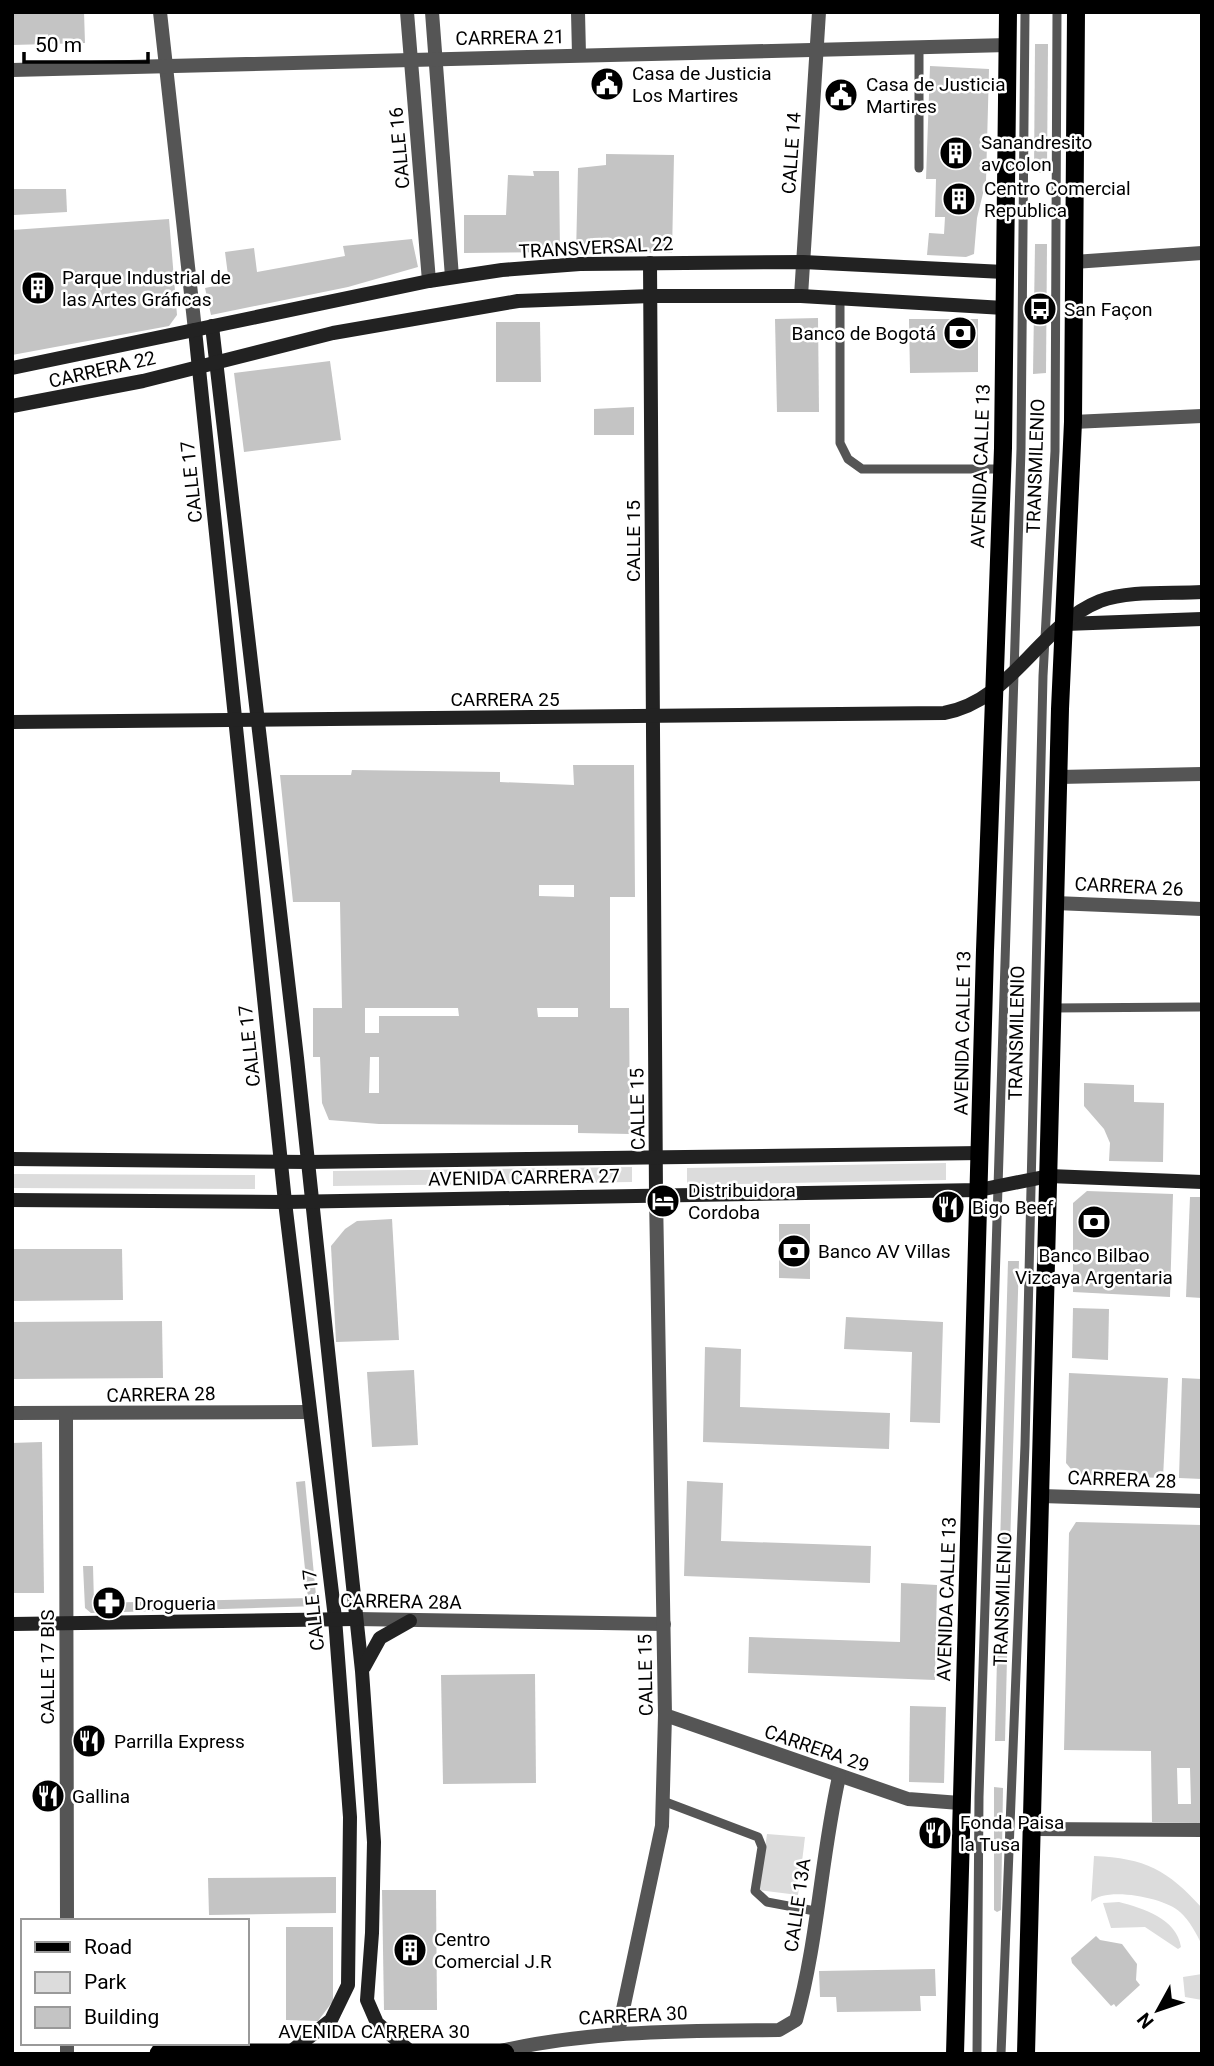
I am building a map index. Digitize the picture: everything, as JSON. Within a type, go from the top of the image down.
[{"type":"highway","name":"AVENIDA CARRERA 30","points":[[160,2054],[504,2054]]},
{"type":"main road","name":"AVENIDA CALLE 13","points":[[955,2054],[960,1803],[1002,469],[1007,12]]},
{"type":"main road","points":[[1026,2054],[1053,1008],[1063,903],[1059,777],[1073,422],[1076,12]]},
{"type":"street","name":"CALLE 17","points":[[160,12],[285,1202],[334,1618],[352,1855],[348,1985],[331,2020],[286,2053]]},
{"type":"street","name":"CALLE 16","points":[[407,12],[429,281]]},
{"type":"street","points":[[432,12],[452,277]]},
{"type":"street","points":[[578,12],[579,55]]},
{"type":"street","name":"CALLE 14","points":[[801,296],[819,12]]},
{"type":"street","name":"CARRERA 21","points":[[12,70],[1008,45]]},
{"type":"street","points":[[1074,262],[1202,253]]},
{"type":"street","name":"TRANSVERSAL 22","points":[[195,330],[452,277],[580,264],[803,261],[1004,272]]},
{"type":"street","name":"CALLE 15","points":[[618,2033],[662,1826],[665,1715],[656,1195],[650,263]]},
{"type":"street","points":[[199,366],[333,333],[470,307],[518,302],[651,296],[801,296],[1004,308]]},
{"type":"street","name":"CALLE 17","points":[[212,326],[308,1161],[310,1201],[362,1671],[374,1842],[373,1933],[367,2000],[377,2023],[412,2053]]},
{"type":"street","name":"CARRERA 22","points":[[12,368],[195,330]]},
{"type":"street","name":"CARRERA 22","points":[[12,406],[91,392],[199,366]]},
{"type":"street","points":[[1073,422],[1202,416]]},
{"type":"street","name":"CARRERA 25","points":[[12,722],[944,713],[972,705],[994,692],[1063,624],[1100,601],[1122,596],[1202,593]]},
{"type":"street","points":[[1063,624],[1202,619]]},
{"type":"street","points":[[1059,777],[1202,774]]},
{"type":"street","name":"CARRERA 26","points":[[1063,903],[1202,909]]},
{"type":"street","name":"AVENIDA CARRERA 27","points":[[12,1159],[308,1161],[981,1153]]},
{"type":"street","name":"AVENIDA CARRERA 27","points":[[12,1200],[285,1202],[979,1190],[1049,1176],[1202,1182]]},
{"type":"street","name":"CARRERA 28","points":[[12,1413],[310,1412]]},
{"type":"street","name":"CALLE 17 BIS","points":[[66,1414],[67,1919]]},
{"type":"street","name":"CARRERA 28","points":[[1041,1496],[1202,1501]]},
{"type":"street","name":"CARRERA 28A","points":[[12,1624],[334,1618],[664,1624]]},
{"type":"street","points":[[362,1671],[367,1657],[380,1638],[410,1621]]},
{"type":"street","name":"CARRERA 29","points":[[665,1715],[908,1799],[960,1803]]},
{"type":"street","name":"CALLE 13A","points":[[779,2030],[796,2020],[839,1777]]},
{"type":"street","points":[[1032,1829],[1202,1830]]},
{"type":"street","name":"CARRERA 30","points":[[490,2054],[537,2043],[618,2033],[779,2030]]},
{"type":"lane","name":"TRANSMILENIO","points":[[977,2054],[980,1783],[1021,449],[1025,12]]},
{"type":"lane","name":"TRANSMILENIO","points":[[1001,2054],[1023,1499],[1045,642],[1056,417],[1057,12]]},
{"type":"lane","points":[[919,47],[919,168]]},
{"type":"lane","points":[[840,298],[840,443],[848,459],[862,469],[1002,469]]},
{"type":"lane","points":[[1053,1008],[1199,1007]]},
{"type":"lane","points":[[663,1801],[758,1837],[762,1847],[755,1891],[767,1902],[815,1911]]},
{"type":"green space","points":[[946,1163],[946,1180],[687,1185],[687,1168]]},
{"type":"green space","points":[[632,1167],[632,1182],[333,1186],[333,1171]]},
{"type":"green space","points":[[12,1174],[255,1175],[255,1189],[12,1188]]},
{"type":"green space","points":[[767,1834],[805,1837],[798,1895],[759,1890]]},
{"type":"green space","points":[[1094,1856],[1142,1863],[1178,1884],[1202,1908],[1202,1945],[1184,1916],[1162,1902],[1122,1894],[1099,1897],[1091,1902]]},
{"type":"green space","points":[[1119,1902],[1158,1916],[1173,1929],[1181,1947],[1178,1949],[1145,1927],[1111,1928],[1103,1903]]},
{"type":"green space","points":[[1202,1974],[1202,2000],[1185,1997],[1183,1977]]},
{"type":"building","points":[[12,12],[84,12],[85,43],[12,45]]},
{"type":"building","points":[[1035,44],[1048,44],[1047,173],[1034,173]]},
{"type":"building","points":[[930,66],[989,69],[986,181],[977,218],[974,254],[966,257],[927,255],[929,233],[944,234],[945,217],[935,217],[936,179],[926,179]]},
{"type":"building","points":[[606,154],[674,155],[672,253],[605,252],[576,255],[578,168],[606,165]]},
{"type":"building","points":[[533,171],[559,171],[560,252],[464,253],[464,215],[506,215],[508,175],[534,176]]},
{"type":"building","points":[[14,189],[66,189],[67,212],[14,215]]},
{"type":"building","points":[[169,219],[177,315],[169,326],[12,355],[12,230]]},
{"type":"building","points":[[412,239],[418,267],[348,287],[211,315],[205,288],[229,283],[225,252],[254,248],[257,272],[345,256],[343,246]]},
{"type":"building","name":"San Façon","points":[[1035,244],[1047,244],[1046,373],[1033,374]]},
{"type":"building","points":[[818,318],[819,412],[777,412],[775,319]]},
{"type":"building","points":[[909,319],[978,319],[978,372],[910,373]]},
{"type":"building","points":[[496,322],[540,322],[541,382],[496,382]]},
{"type":"building","points":[[330,361],[341,440],[244,452],[234,373]]},
{"type":"building","points":[[634,407],[634,435],[594,435],[594,409]]},
{"type":"building","points":[[573,765],[634,765],[635,897],[610,897],[610,1008],[629,1008],[630,1134],[578,1133],[578,1125],[379,1124],[329,1120],[322,1103],[320,1057],[313,1057],[313,1008],[342,1008],[340,902],[293,902],[280,775],[351,775],[352,770],[500,772],[500,782],[574,785]],"holes":[[[539,885],[574,885],[574,897],[539,896]],[[365,1008],[458,1008],[459,1016],[379,1016],[379,1033],[365,1033]],[[537,1008],[578,1008],[578,1017],[538,1017]],[[370,1057],[379,1057],[379,1093],[369,1093]]]},
{"type":"building","points":[[1084,1083],[1134,1085],[1134,1102],[1164,1103],[1163,1162],[1109,1161],[1110,1143],[1104,1129],[1084,1106]]},
{"type":"building","points":[[1087,1191],[1173,1194],[1170,1297],[1073,1292],[1073,1203]]},
{"type":"building","points":[[1190,1197],[1202,1197],[1202,1298],[1186,1297]]},
{"type":"building","points":[[392,1219],[399,1340],[336,1342],[331,1246],[345,1229],[357,1221]]},
{"type":"building","name":"Banco AV Villas","points":[[779,1224],[810,1224],[810,1279],[779,1278]]},
{"type":"building","points":[[12,1249],[122,1249],[123,1300],[12,1301]]},
{"type":"building","points":[[1008,1261],[1019,1261],[1010,1546],[1000,1546]]},
{"type":"building","points":[[1073,1308],[1109,1309],[1108,1360],[1072,1358]]},
{"type":"building","points":[[846,1317],[943,1322],[940,1423],[910,1422],[912,1352],[844,1349]]},
{"type":"building","points":[[162,1321],[163,1378],[12,1379],[12,1322]]},
{"type":"building","points":[[705,1347],[741,1349],[740,1407],[890,1413],[889,1449],[703,1442]]},
{"type":"building","points":[[414,1370],[418,1445],[372,1447],[367,1372]]},
{"type":"building","points":[[1069,1373],[1168,1378],[1163,1478],[1076,1475],[1066,1463]]},
{"type":"building","points":[[1182,1378],[1202,1379],[1202,1479],[1179,1478]]},
{"type":"building","points":[[42,1442],[44,1593],[12,1593],[12,1443]]},
{"type":"building","points":[[305,1481],[317,1606],[91,1613],[85,1608],[83,1566],[93,1566],[94,1603],[308,1598],[296,1482]]},
{"type":"building","points":[[687,1481],[723,1483],[721,1541],[871,1546],[870,1583],[684,1576]]},
{"type":"building","points":[[1076,1522],[1202,1525],[1202,1823],[1152,1822],[1151,1751],[1064,1750],[1069,1533]],"holes":[[[1177,1768],[1190,1768],[1191,1804],[1178,1804]]]},
{"type":"building","points":[[901,1583],[937,1585],[935,1680],[748,1673],[749,1637],[900,1642]]},
{"type":"building","points":[[998,1617],[1008,1617],[1005,1741],[995,1741]]},
{"type":"building","points":[[535,1674],[536,1783],[443,1784],[441,1675]]},
{"type":"building","points":[[910,1706],[946,1707],[944,1783],[909,1782]]},
{"type":"building","points":[[994,1787],[1003,1788],[1001,1910],[997,1912],[994,1910]]},
{"type":"building","points":[[336,1877],[336,1913],[209,1915],[208,1878]]},
{"type":"building","name":"Centro Comercial J.R","points":[[382,1890],[436,1890],[437,2010],[384,2010]]},
{"type":"building","points":[[286,1927],[333,1927],[333,2001],[318,2021],[286,2020]]},
{"type":"building","points":[[1096,1936],[1100,1940],[1122,1944],[1137,1964],[1136,1980],[1140,1985],[1116,2007],[1114,2004],[1111,2006],[1072,1963],[1071,1958]]},
{"type":"building","points":[[935,1969],[936,1996],[920,1996],[921,2011],[837,2012],[836,1997],[820,1997],[819,1971]]},
{"type":"place","name":"Casa de Justicia Los Martires","points":[[607,84]]},
{"type":"place","name":"Casa de Justicia Martires","points":[[841,95]]},
{"type":"place","name":"Sanandresito av colon","points":[[956,153]]},
{"type":"place","name":"Centro Comercial Republica","points":[[959,199]]},
{"type":"place","name":"Parque Industrial de las Artes Gráficas","points":[[38,288]]},
{"type":"place","name":"San Façon","points":[[1040,309]]},
{"type":"place","name":"Banco de Bogotá","points":[[960,333]]},
{"type":"place","name":"Distribuidora Cordoba","points":[[663,1201]]},
{"type":"place","name":"Bigo Beef","points":[[948,1207]]},
{"type":"place","name":"Banco Bilbao Vizcaya Argentaria","points":[[1094,1222]]},
{"type":"place","name":"Banco AV Villas","points":[[794,1251]]},
{"type":"place","name":"Drogueria","points":[[109,1603]]},
{"type":"place","name":"Parrilla Express","points":[[89,1741]]},
{"type":"place","name":"Gallina","points":[[48,1796]]},
{"type":"place","name":"Fonda Paisa la Tusa","points":[[935,1833]]},
{"type":"place","name":"Centro Comercial J.R","points":[[410,1950]]}]
